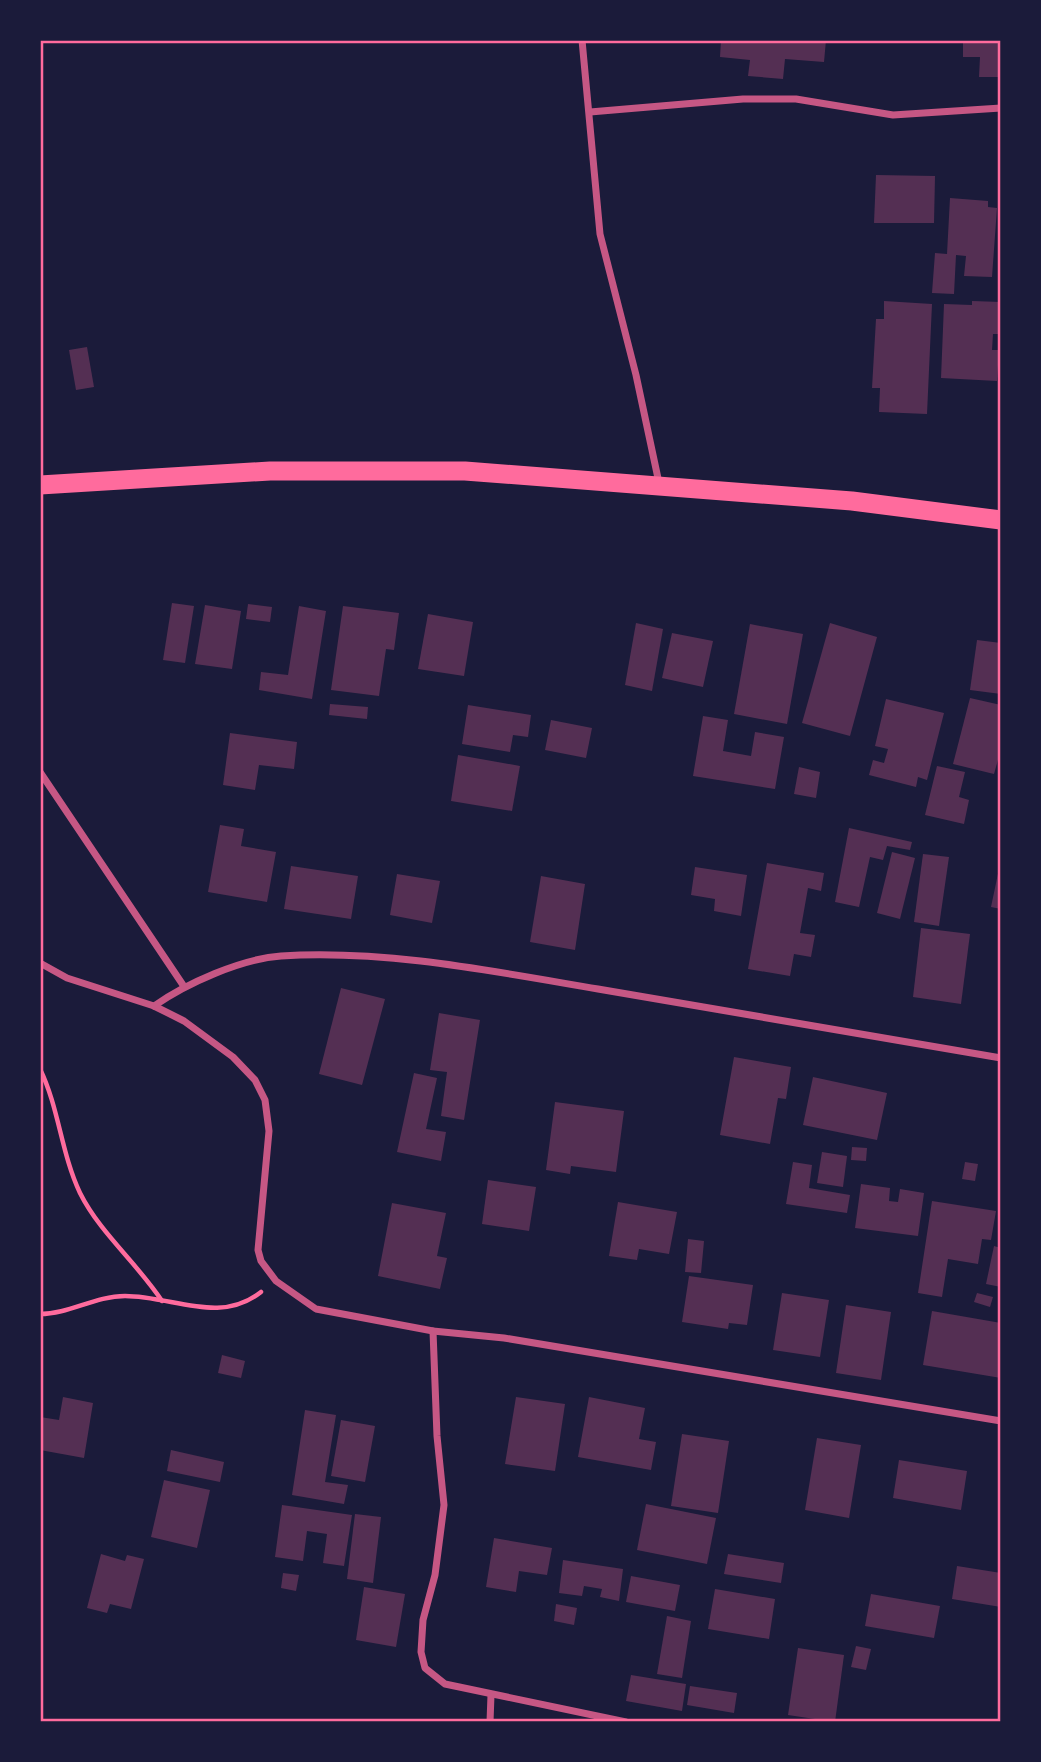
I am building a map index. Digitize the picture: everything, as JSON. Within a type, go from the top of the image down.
[{"type":"highway","points":[[40,485],[270,471],[465,471],[852,501],[1001,520]]},
{"type":"street","points":[[582,40],[600,234],[636,375],[659,484]]},
{"type":"street","points":[[590,112],[743,99],[796,99],[893,115],[1001,108]]},
{"type":"street","points":[[40,772],[183,985]]},
{"type":"street","points":[[154,1006],[183,985],[259,960],[282,956],[380,959],[503,973],[1001,1058]]},
{"type":"street","points":[[40,963],[87,986],[154,1006],[211,1039],[249,1072],[262,1091],[269,1130],[258,1250],[261,1261],[276,1281],[317,1309],[433,1331],[504,1338],[1001,1422]]},
{"type":"street","points":[[433,1331],[437,1436],[444,1505],[435,1575],[423,1620],[421,1652],[425,1668],[445,1684],[626,1722]]},
{"type":"street","points":[[489,1722],[491,1695]]},
{"type":"path","points":[[40,1069],[47,1082],[67,1164],[81,1195],[97,1220],[144,1272],[162,1301]]},
{"type":"path","points":[[40,1314],[101,1298],[129,1296],[220,1310],[247,1303],[276,1281]]},
{"type":"building","points":[[721,40],[826,40],[824,62],[785,59],[783,79],[748,76],[750,60],[720,57]]},
{"type":"building","points":[[963,40],[1001,40],[1001,77],[979,77],[980,57],[963,57]]},
{"type":"building","points":[[876,175],[935,176],[934,223],[874,223]]},
{"type":"building","points":[[950,198],[988,201],[988,207],[997,208],[992,277],[964,276],[966,256],[956,255],[954,294],[932,293],[935,253],[947,254]]},
{"type":"building","points":[[884,301],[932,304],[927,414],[879,412],[880,388],[872,388],[876,319],[884,319]]},
{"type":"building","points":[[972,301],[1001,302],[999,334],[993,334],[992,350],[999,350],[997,381],[941,378],[944,304],[972,305]]},
{"type":"building","points":[[87,347],[94,387],[76,390],[69,350]]},
{"type":"building","points":[[172,603],[194,606],[185,663],[163,660]]},
{"type":"building","points":[[248,604],[272,607],[270,622],[246,619]]},
{"type":"building","points":[[205,605],[241,611],[232,669],[195,664]]},
{"type":"building","points":[[299,606],[326,611],[312,699],[259,690],[261,672],[288,675]]},
{"type":"building","points":[[343,606],[399,613],[394,650],[386,649],[379,696],[331,690]]},
{"type":"building","points":[[428,614],[473,622],[464,676],[418,669]]},
{"type":"building","points":[[636,623],[663,629],[652,691],[625,685]]},
{"type":"building","points":[[830,623],[877,637],[850,736],[802,723]]},
{"type":"building","points":[[750,624],[803,634],[787,724],[734,714]]},
{"type":"building","points":[[672,633],[713,641],[703,687],[662,678]]},
{"type":"building","points":[[977,640],[1001,643],[1001,694],[970,690]]},
{"type":"building","points":[[970,698],[1001,705],[1001,749],[994,774],[953,764]]},
{"type":"building","points":[[886,699],[944,713],[927,780],[918,777],[916,787],[869,775],[873,760],[884,763],[888,749],[875,746]]},
{"type":"building","points":[[330,704],[368,707],[367,719],[329,715]]},
{"type":"building","points":[[468,705],[531,715],[528,737],[513,735],[510,752],[462,744]]},
{"type":"building","points":[[703,716],[728,720],[723,751],[751,756],[755,732],[784,737],[775,789],[693,776]]},
{"type":"building","points":[[551,720],[592,728],[586,758],[545,750]]},
{"type":"building","points":[[230,733],[297,742],[294,769],[259,765],[255,790],[223,785]]},
{"type":"building","points":[[458,755],[520,766],[512,811],[451,801]]},
{"type":"building","points":[[937,766],[965,772],[959,797],[969,800],[964,824],[925,815]]},
{"type":"building","points":[[799,767],[820,772],[816,798],[794,794]]},
{"type":"building","points":[[220,825],[244,829],[241,846],[276,852],[267,902],[208,892]]},
{"type":"building","points":[[849,828],[912,842],[910,850],[887,846],[883,860],[870,857],[859,907],[835,902]]},
{"type":"building","points":[[892,852],[915,858],[900,919],[877,913]]},
{"type":"building","points":[[923,854],[949,857],[939,926],[914,922]]},
{"type":"building","points":[[767,863],[824,873],[821,891],[808,888],[800,933],[815,935],[811,957],[794,954],[790,976],[748,969]]},
{"type":"building","points":[[1001,864],[1001,909],[991,907]]},
{"type":"building","points":[[291,866],[358,876],[351,919],[284,909]]},
{"type":"building","points":[[695,867],[747,875],[741,916],[714,911],[715,899],[691,895]]},
{"type":"building","points":[[397,874],[440,881],[432,923],[390,915]]},
{"type":"building","points":[[541,876],[585,884],[575,950],[530,942]]},
{"type":"building","points":[[921,928],[970,934],[961,1004],[913,997]]},
{"type":"building","points":[[341,988],[385,999],[362,1085],[319,1074]]},
{"type":"building","points":[[439,1013],[480,1020],[464,1120],[441,1116],[447,1072],[430,1070]]},
{"type":"building","points":[[734,1057],[791,1067],[786,1099],[778,1098],[770,1144],[720,1135]]},
{"type":"building","points":[[414,1073],[437,1078],[426,1129],[446,1132],[441,1161],[397,1152]]},
{"type":"building","points":[[813,1077],[887,1093],[877,1140],[803,1125]]},
{"type":"building","points":[[555,1102],[624,1111],[616,1172],[571,1166],[570,1174],[546,1170]]},
{"type":"building","points":[[852,1147],[867,1148],[866,1161],[851,1160]]},
{"type":"building","points":[[822,1152],[847,1156],[843,1187],[817,1183]]},
{"type":"building","points":[[793,1162],[812,1165],[809,1188],[850,1195],[847,1213],[786,1204]]},
{"type":"building","points":[[965,1162],[978,1164],[975,1181],[962,1179]]},
{"type":"building","points":[[488,1180],[536,1187],[529,1231],[482,1224]]},
{"type":"building","points":[[861,1184],[890,1188],[889,1201],[898,1202],[900,1189],[924,1193],[918,1236],[855,1228]]},
{"type":"building","points":[[932,1201],[996,1211],[991,1240],[982,1239],[978,1264],[948,1259],[942,1297],[918,1293]]},
{"type":"building","points":[[618,1202],[677,1212],[669,1254],[639,1249],[637,1260],[609,1256]]},
{"type":"building","points":[[392,1203],[446,1213],[437,1256],[447,1258],[440,1289],[378,1276]]},
{"type":"building","points":[[688,1239],[704,1241],[701,1273],[685,1272]]},
{"type":"building","points":[[994,1246],[1001,1248],[1001,1287],[986,1284]]},
{"type":"building","points":[[689,1276],[753,1285],[747,1325],[729,1323],[728,1329],[682,1322]]},
{"type":"building","points":[[782,1293],[829,1300],[820,1357],[773,1350]]},
{"type":"building","points":[[977,1293],[993,1297],[990,1307],[974,1302]]},
{"type":"building","points":[[846,1305],[891,1312],[881,1380],[836,1373]]},
{"type":"building","points":[[932,1311],[1001,1323],[1001,1378],[923,1365]]},
{"type":"building","points":[[222,1355],[245,1361],[241,1378],[218,1373]]},
{"type":"building","points":[[63,1397],[93,1403],[84,1458],[40,1450],[40,1417],[59,1420]]},
{"type":"building","points":[[516,1397],[565,1404],[555,1471],[505,1464]]},
{"type":"building","points":[[589,1397],[645,1408],[639,1439],[656,1442],[651,1470],[578,1457]]},
{"type":"building","points":[[305,1410],[336,1415],[325,1482],[348,1485],[344,1504],[292,1495]]},
{"type":"building","points":[[341,1420],[375,1426],[365,1482],[331,1476]]},
{"type":"building","points":[[682,1434],[729,1441],[718,1513],[671,1506]]},
{"type":"building","points":[[817,1438],[861,1445],[849,1518],[805,1510]]},
{"type":"building","points":[[171,1450],[224,1462],[220,1482],[167,1471]]},
{"type":"building","points":[[899,1460],[967,1471],[961,1510],[893,1498]]},
{"type":"building","points":[[164,1480],[210,1490],[197,1548],[151,1537]]},
{"type":"building","points":[[646,1504],[716,1518],[707,1564],[637,1550]]},
{"type":"building","points":[[282,1505],[352,1515],[344,1566],[323,1563],[327,1534],[307,1531],[303,1561],[275,1557]]},
{"type":"building","points":[[355,1514],[381,1517],[373,1583],[347,1579]]},
{"type":"building","points":[[494,1538],[552,1548],[547,1575],[519,1571],[516,1592],[486,1587]]},
{"type":"building","points":[[101,1554],[125,1561],[127,1555],[144,1559],[131,1609],[110,1604],[107,1613],[87,1608]]},
{"type":"building","points":[[728,1554],[784,1563],[781,1583],[724,1574]]},
{"type":"building","points":[[563,1560],[623,1569],[619,1601],[600,1597],[602,1589],[584,1586],[582,1596],[559,1593]]},
{"type":"building","points":[[957,1566],[1001,1573],[1001,1607],[952,1599]]},
{"type":"building","points":[[283,1573],[299,1575],[296,1591],[281,1588]]},
{"type":"building","points":[[631,1576],[680,1585],[675,1611],[626,1602]]},
{"type":"building","points":[[364,1587],[405,1594],[396,1647],[356,1640]]},
{"type":"building","points":[[715,1589],[775,1599],[769,1639],[708,1629]]},
{"type":"building","points":[[871,1594],[940,1606],[934,1638],[865,1626]]},
{"type":"building","points":[[556,1604],[577,1608],[574,1625],[554,1621]]},
{"type":"building","points":[[667,1616],[691,1621],[682,1678],[657,1674]]},
{"type":"building","points":[[856,1646],[871,1649],[866,1670],[851,1667]]},
{"type":"building","points":[[798,1648],[844,1655],[835,1722],[788,1715]]},
{"type":"building","points":[[631,1675],[686,1684],[682,1711],[626,1701]]},
{"type":"building","points":[[690,1686],[737,1693],[734,1713],[687,1705]]}]
